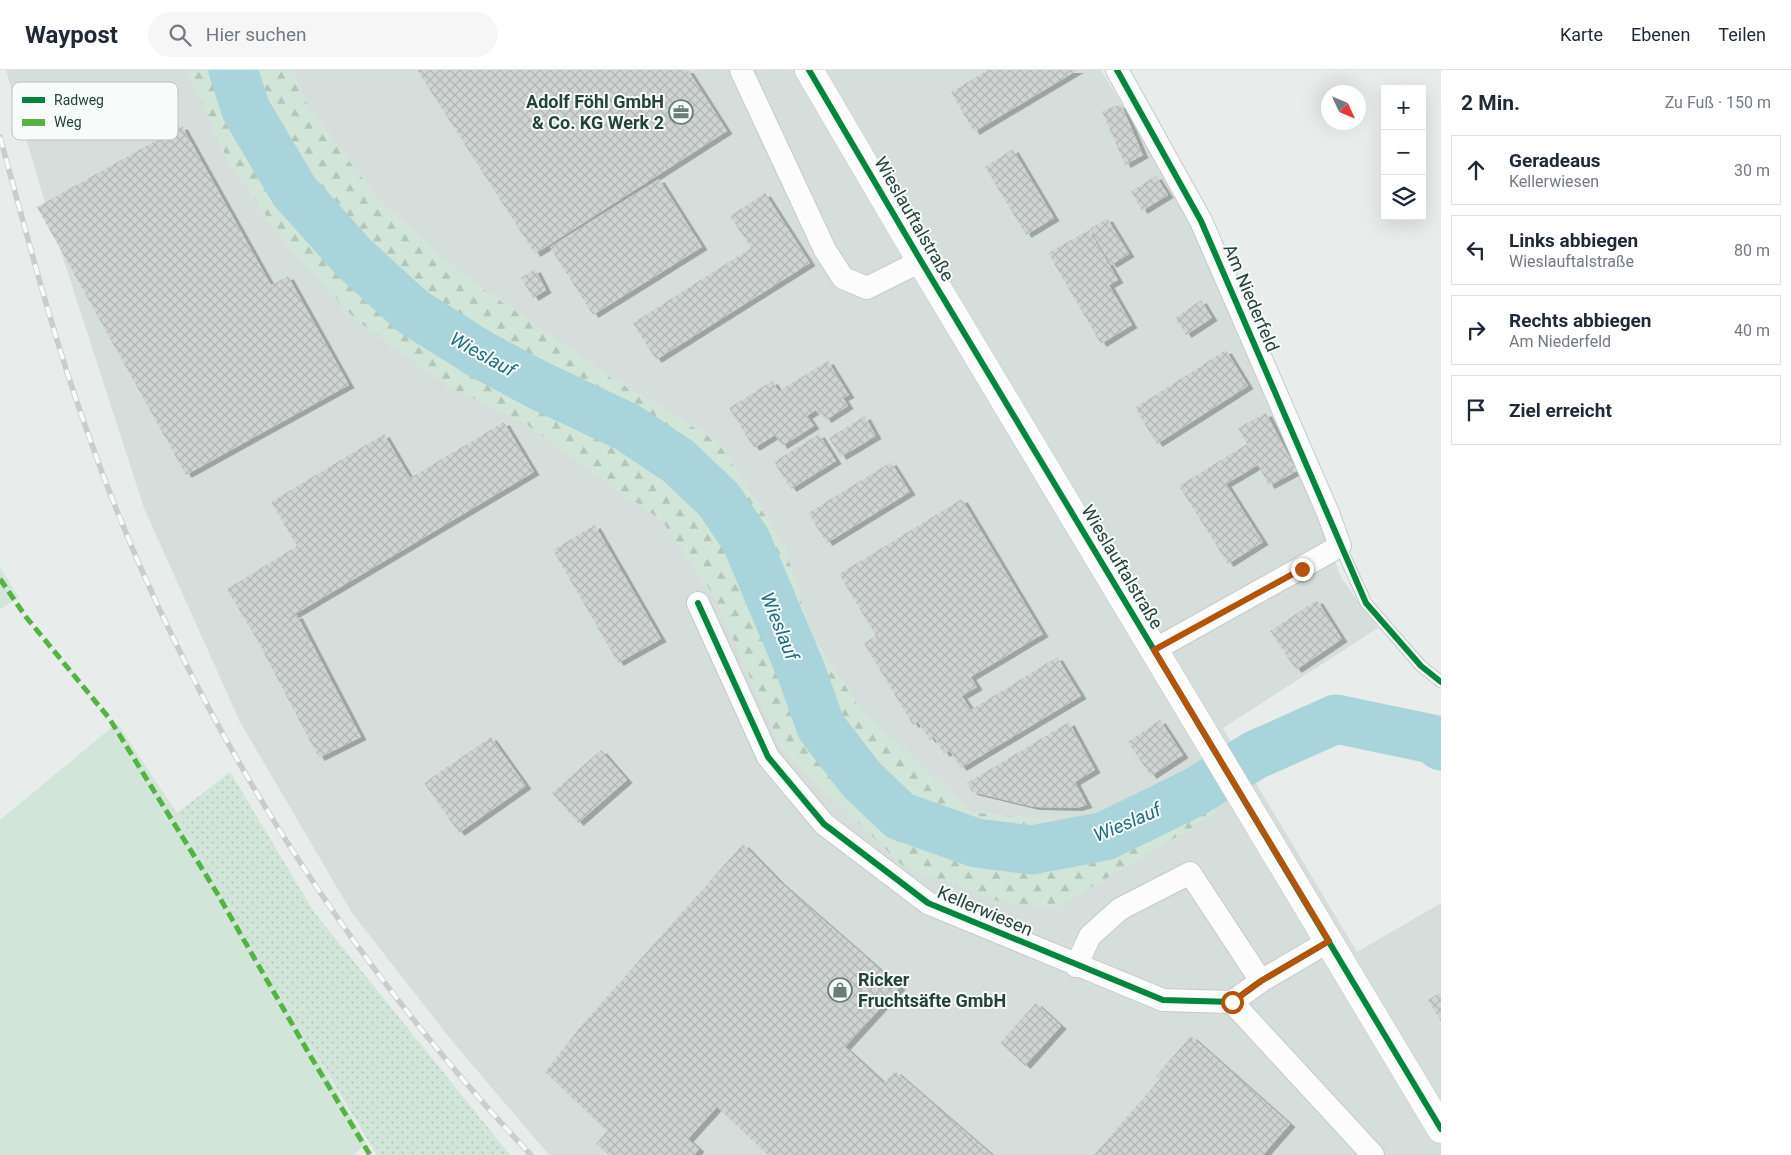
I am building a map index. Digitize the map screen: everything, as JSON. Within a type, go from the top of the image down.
[{"type":"street","name":"Wieslauftalstraße","points":[[741,70],[825,250],[843,278],[867,288],[921,261]]},
{"type":"street","name":"Wieslauftalstraße","points":[[809,70],[921,261],[1441,1129]]},
{"type":"street","name":"Am Niederfeld","points":[[1117,70],[1202,221],[1328,513],[1340,546]]},
{"type":"street","points":[[1154,650],[1340,546]]},
{"type":"street","name":"Kellerwiesen","points":[[698,603],[768,756],[824,824],[928,903],[1076,966],[1163,1000],[1232,1002]]},
{"type":"street","points":[[1076,966],[1090,936],[1120,909],[1190,873],[1261,981]]},
{"type":"street","points":[[1329,941],[1261,981],[1232,1002],[1373,1155]]},
{"type":"lane","points":[[1340,546],[1366,603],[1421,666],[1441,682]]},
{"type":"shaded area","points":[[6,70],[187,70],[225,154],[278,234],[355,319],[453,389],[523,422],[662,521],[715,597],[781,748],[903,865],[1215,813],[1189,773],[1076,822],[970,812],[861,710],[813,637],[784,545],[718,442],[608,376],[455,269],[378,199],[310,110],[291,70],[1101,70],[1183,203],[1241,331],[1342,579],[1378,628],[1223,728],[1357,952],[1441,903],[1441,1155],[549,1155],[452,1041],[352,913],[240,722],[144,508],[27,140],[178,140],[178,82],[12,82],[12,90]]},
{"type":"green space","points":[[187,70],[291,70],[310,110],[378,199],[455,269],[608,376],[718,442],[784,545],[813,637],[861,710],[970,812],[1076,822],[1188,773],[1215,814],[1056,908],[1001,902],[903,866],[781,748],[715,597],[662,521],[523,422],[453,389],[355,319],[278,234],[225,154]]},
{"type":"green space","points":[[0,567],[19,598],[0,609]]},
{"type":"green space","points":[[117,723],[177,813],[366,1142],[354,1155],[0,1155],[0,820]]},
{"type":"green space","points":[[230,772],[314,912],[510,1155],[377,1155],[266,971],[177,813]]},
{"type":"building","points":[[417,70],[688,70],[727,131],[535,254]]},
{"type":"building","points":[[988,70],[1078,70],[974,132],[951,92]]},
{"type":"building","points":[[1121,104],[1143,155],[1125,165],[1102,111]]},
{"type":"building","points":[[182,126],[271,285],[288,276],[349,385],[186,475],[37,207],[157,140],[178,140],[178,128]]},
{"type":"building","points":[[1013,149],[1054,218],[1026,235],[985,167]]},
{"type":"building","points":[[1156,176],[1168,195],[1142,211],[1131,191]]},
{"type":"building","points":[[659,179],[702,247],[593,315],[550,247]]},
{"type":"building","points":[[765,193],[810,263],[656,360],[633,323],[751,248],[730,216]]},
{"type":"building","points":[[1107,218],[1129,254],[1111,265],[1090,229]]},
{"type":"building","points":[[1089,230],[1118,280],[1109,285],[1132,325],[1101,344],[1048,253]]},
{"type":"building","points":[[535,269],[546,290],[533,298],[521,278]]},
{"type":"building","points":[[1201,300],[1212,318],[1186,335],[1175,318]]},
{"type":"building","points":[[1226,350],[1248,386],[1157,444],[1135,408]]},
{"type":"building","points":[[828,361],[849,395],[843,398],[848,406],[826,420],[816,410],[807,416],[814,426],[782,446],[775,435],[754,448],[729,408],[772,381],[779,391]]},
{"type":"building","points":[[1266,413],[1297,471],[1269,486],[1258,465],[1226,484],[1263,542],[1228,564],[1179,486],[1247,444],[1238,428]]},
{"type":"building","points":[[865,416],[876,436],[841,457],[829,438]]},
{"type":"building","points":[[504,422],[534,472],[287,619],[297,615],[361,737],[319,758],[256,638],[227,589],[297,546],[271,502],[384,434],[410,478]]},
{"type":"building","points":[[819,434],[836,461],[791,489],[774,462]]},
{"type":"building","points":[[891,462],[910,492],[827,543],[808,513]]},
{"type":"building","points":[[962,499],[1043,634],[971,677],[977,687],[962,696],[971,710],[1057,657],[1081,696],[961,768],[950,751],[944,754],[934,737],[930,740],[918,722],[913,725],[864,643],[876,636],[839,574]]},
{"type":"building","points":[[595,525],[661,639],[618,663],[553,550]]},
{"type":"building","points":[[1317,600],[1342,639],[1296,670],[1270,631]]},
{"type":"building","points":[[1160,720],[1183,755],[1151,776],[1128,742]]},
{"type":"building","points":[[1069,722],[1095,770],[1075,782],[1087,805],[1077,808],[1034,807],[972,792],[967,783]]},
{"type":"building","points":[[491,737],[526,786],[459,833],[424,783]]},
{"type":"building","points":[[601,750],[627,780],[578,823],[552,793]]},
{"type":"building","points":[[743,844],[779,881],[900,987],[845,1047],[884,1083],[895,1071],[992,1155],[768,1155],[717,1107],[688,1139],[699,1149],[694,1155],[609,1155],[596,1144],[607,1131],[545,1072],[581,1026]]},
{"type":"building","points":[[1441,992],[1441,1021],[1428,1000]]},
{"type":"building","points":[[1036,1003],[1061,1026],[1025,1066],[1000,1043]]},
{"type":"building","points":[[1191,1036],[1290,1124],[1263,1155],[1094,1155],[1160,1079],[1156,1076]]},
{"type":"waterway","name":"Wieslauf","points":[[233,70],[246,110],[294,191],[354,258],[413,312],[480,354],[536,384],[627,427],[678,461],[719,500],[746,540],[801,671],[821,727],[862,780],[900,816],[976,843],[1032,850],[1105,836],[1195,792],[1255,755],[1336,719],[1432,739],[1441,746]]},
{"type":"railway","points":[[0,137],[51,320],[86,428],[124,528],[168,626],[216,722],[270,815],[329,905],[392,992],[459,1075],[531,1155]]},
{"type":"marked path","points":[[0,579],[26,617],[109,718],[217,893],[311,1057],[370,1155]]},
{"type":"cycle path","points":[[809,70],[921,261],[1441,1129]]},
{"type":"cycle path","points":[[1117,70],[1201,221],[1366,603],[1421,666],[1441,682]]},
{"type":"cycle path","points":[[698,603],[768,757],[824,824],[928,903],[1163,1000],[1232,1002],[1261,981],[1329,941]]},
{"type":"place","name":"Adolf Föhl GmbH & Co. KG Werk 2","points":[[681,112]]},
{"type":"place","name":"Ricker Fruchtsäfte GmbH","points":[[840,990]]},
{"type":"route","points":[[1232,1002],[1261,981],[1329,941],[1154,650],[1302,569]]}]
